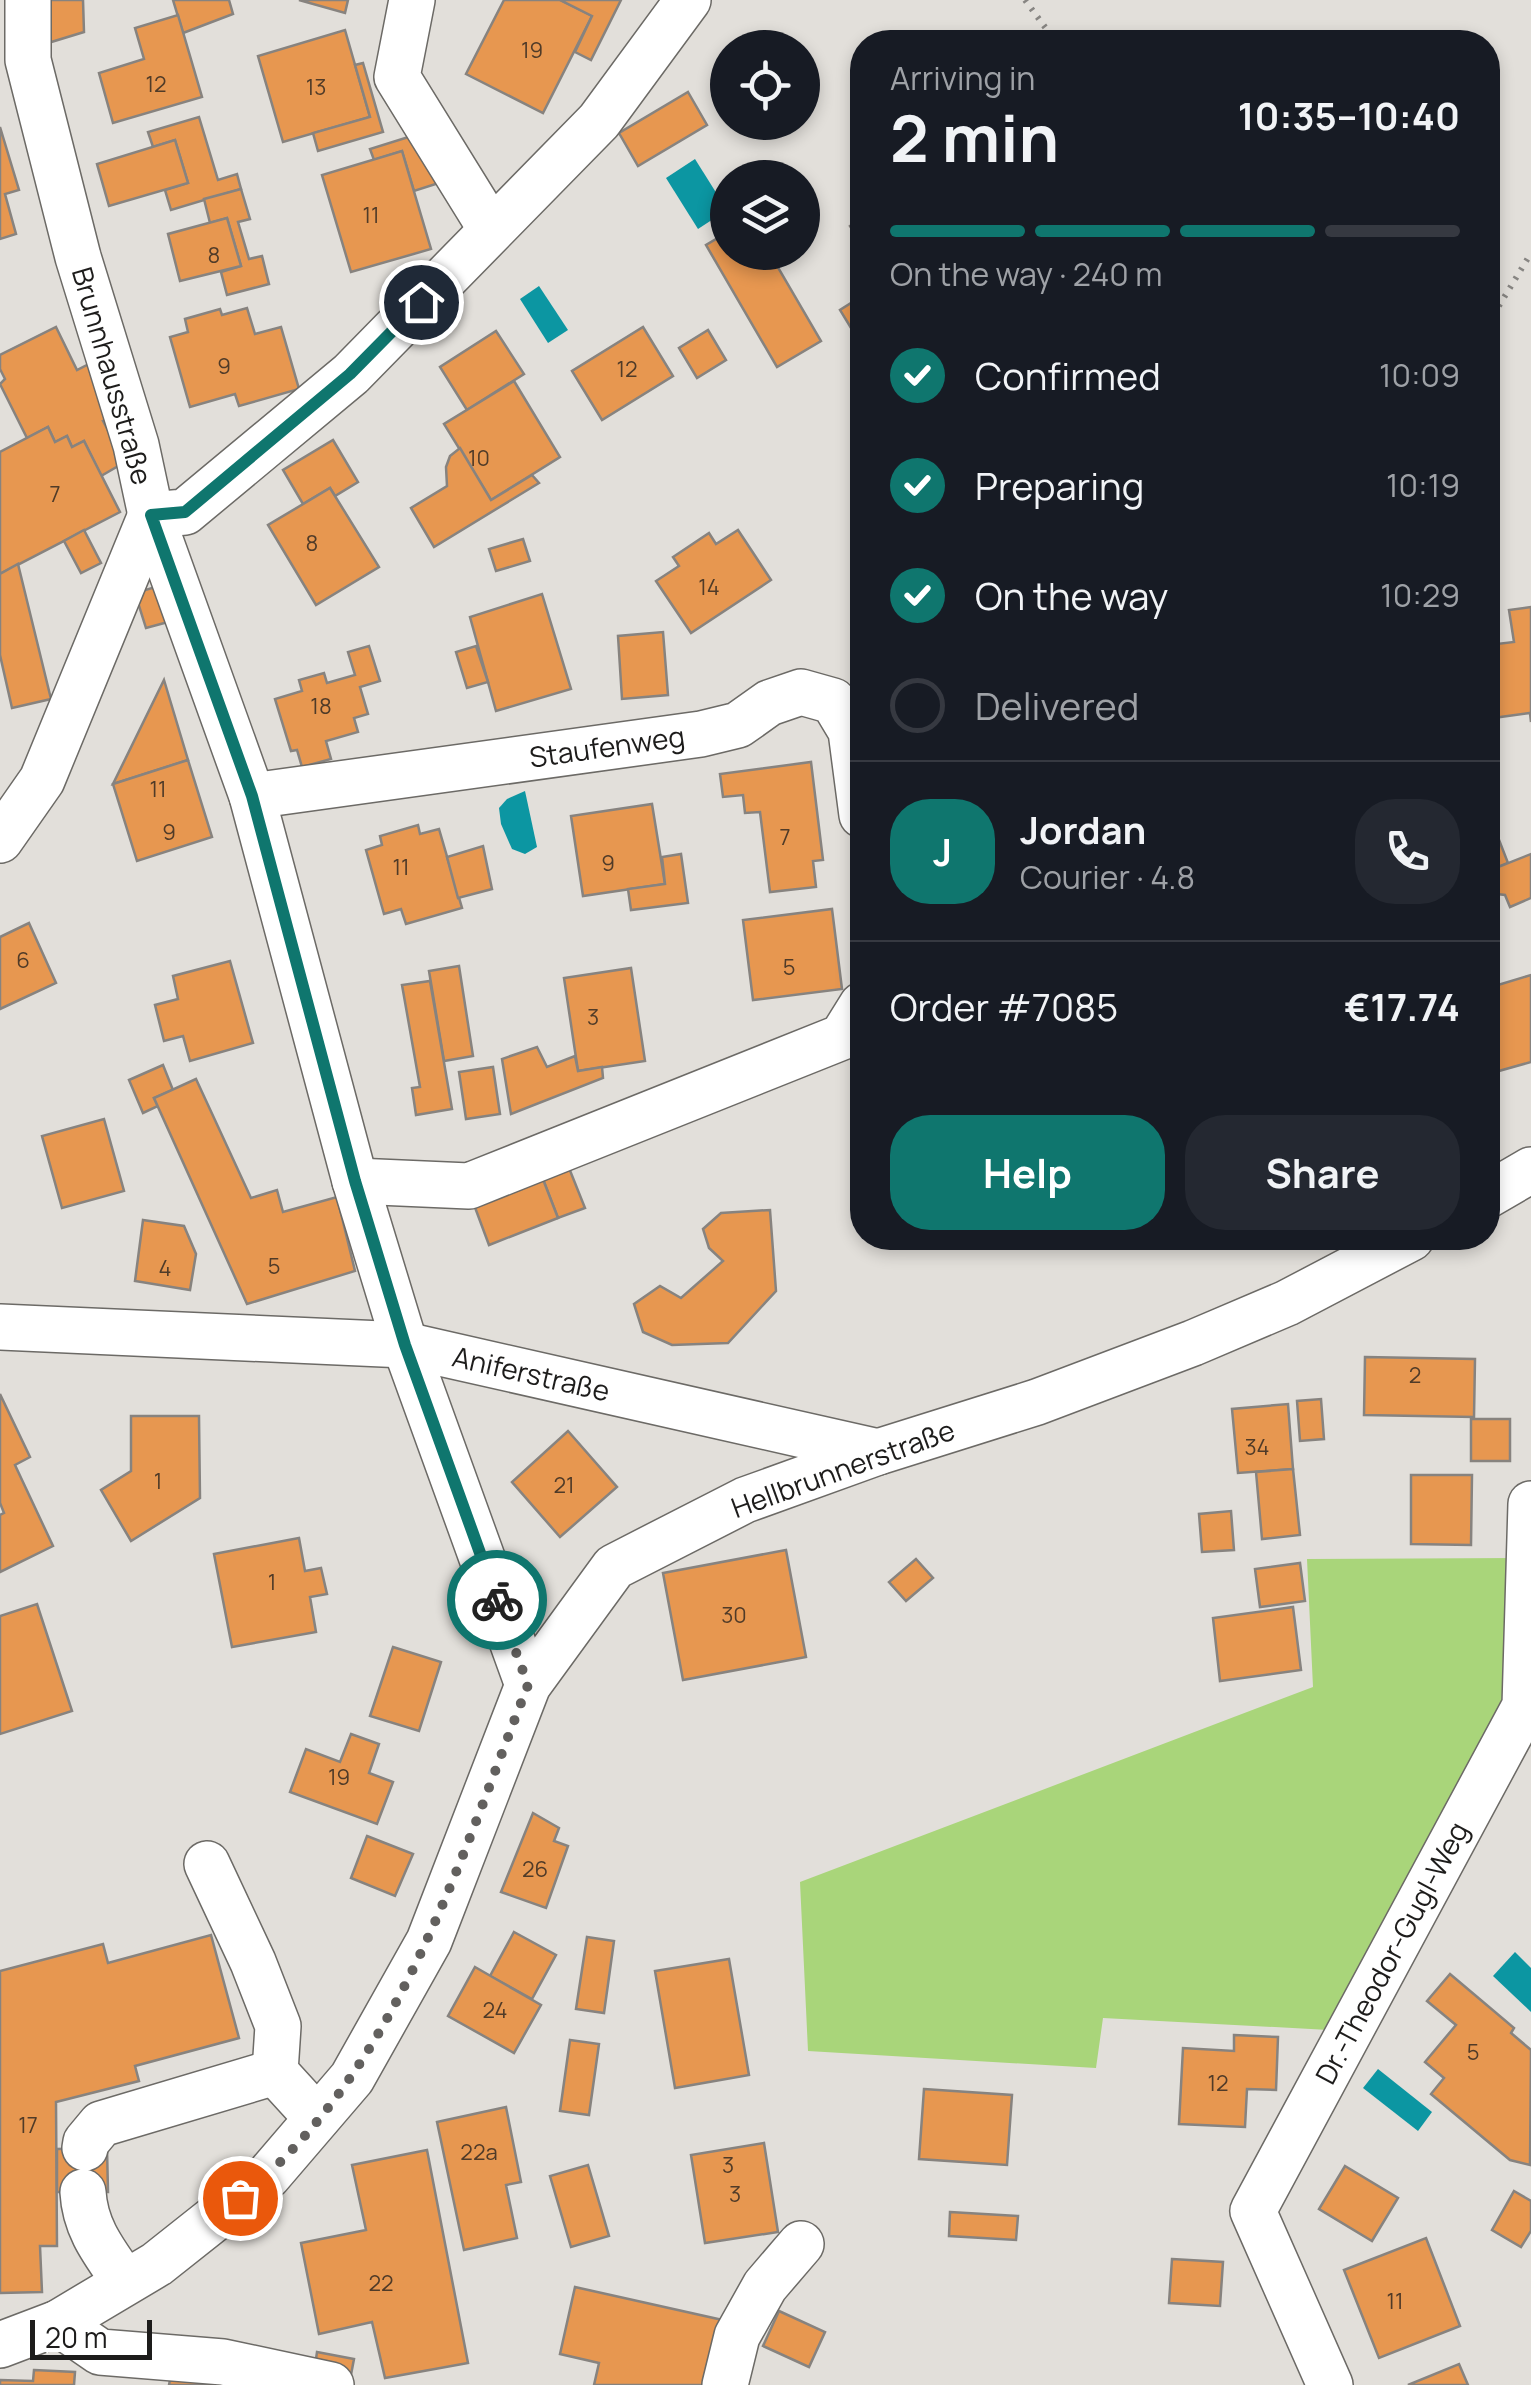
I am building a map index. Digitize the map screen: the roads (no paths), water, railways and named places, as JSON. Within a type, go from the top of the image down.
[{"type":"street","points":[[412,0],[397,77],[491,229]]},
{"type":"street","points":[[0,840],[42,780],[151,515],[185,512],[350,374],[599,121],[688,0]]},
{"type":"street","name":"Brunnhausstraße","points":[[19,21],[78,257],[136,445],[151,515],[252,796],[355,1181],[405,1345],[528,1685]]},
{"type":"street","name":"Staufenweg","points":[[252,796],[701,734],[738,726],[770,704],[801,692],[833,701],[850,728]]},
{"type":"street","points":[[355,1181],[469,1186],[842,1037],[850,1024]]},
{"type":"street","points":[[1500,1188],[1531,1170]]},
{"type":"street","name":"Hellbrunnerstraße","points":[[0,2345],[58,2323],[158,2264],[268,2176],[352,2078],[428,1941],[528,1685],[614,1567],[746,1500],[878,1452],[1037,1402],[1193,1343],[1287,1303],[1379,1250]]},
{"type":"street","name":"Aniferstraße","points":[[0,1327],[405,1345],[878,1452]]},
{"type":"street","name":"Dr.-Theodor-Gugl-Weg","points":[[1330,2385],[1253,2211],[1528,1704],[1531,1504]]},
{"type":"street","points":[[208,1864],[278,2026],[275,2072],[317,2118]]},
{"type":"street","points":[[126,2282],[95,2239],[84,2214],[86,2142],[100,2124],[275,2072]]},
{"type":"street","points":[[725,2385],[737,2336],[764,2286],[801,2244]]},
{"type":"street","points":[[58,2323],[100,2352],[223,2362],[331,2385]]},
{"type":"water","points":[[695,159],[710,183],[710,221],[698,229],[666,178]]},
{"type":"water","points":[[539,286],[568,330],[548,343],[520,299]]},
{"type":"water","points":[[525,791],[537,847],[525,854],[512,849],[499,808],[507,799]]},
{"type":"water","points":[[1515,1952],[1531,1968],[1531,2012],[1493,1976]]},
{"type":"water","points":[[1378,2069],[1432,2112],[1418,2131],[1363,2088]]}]
